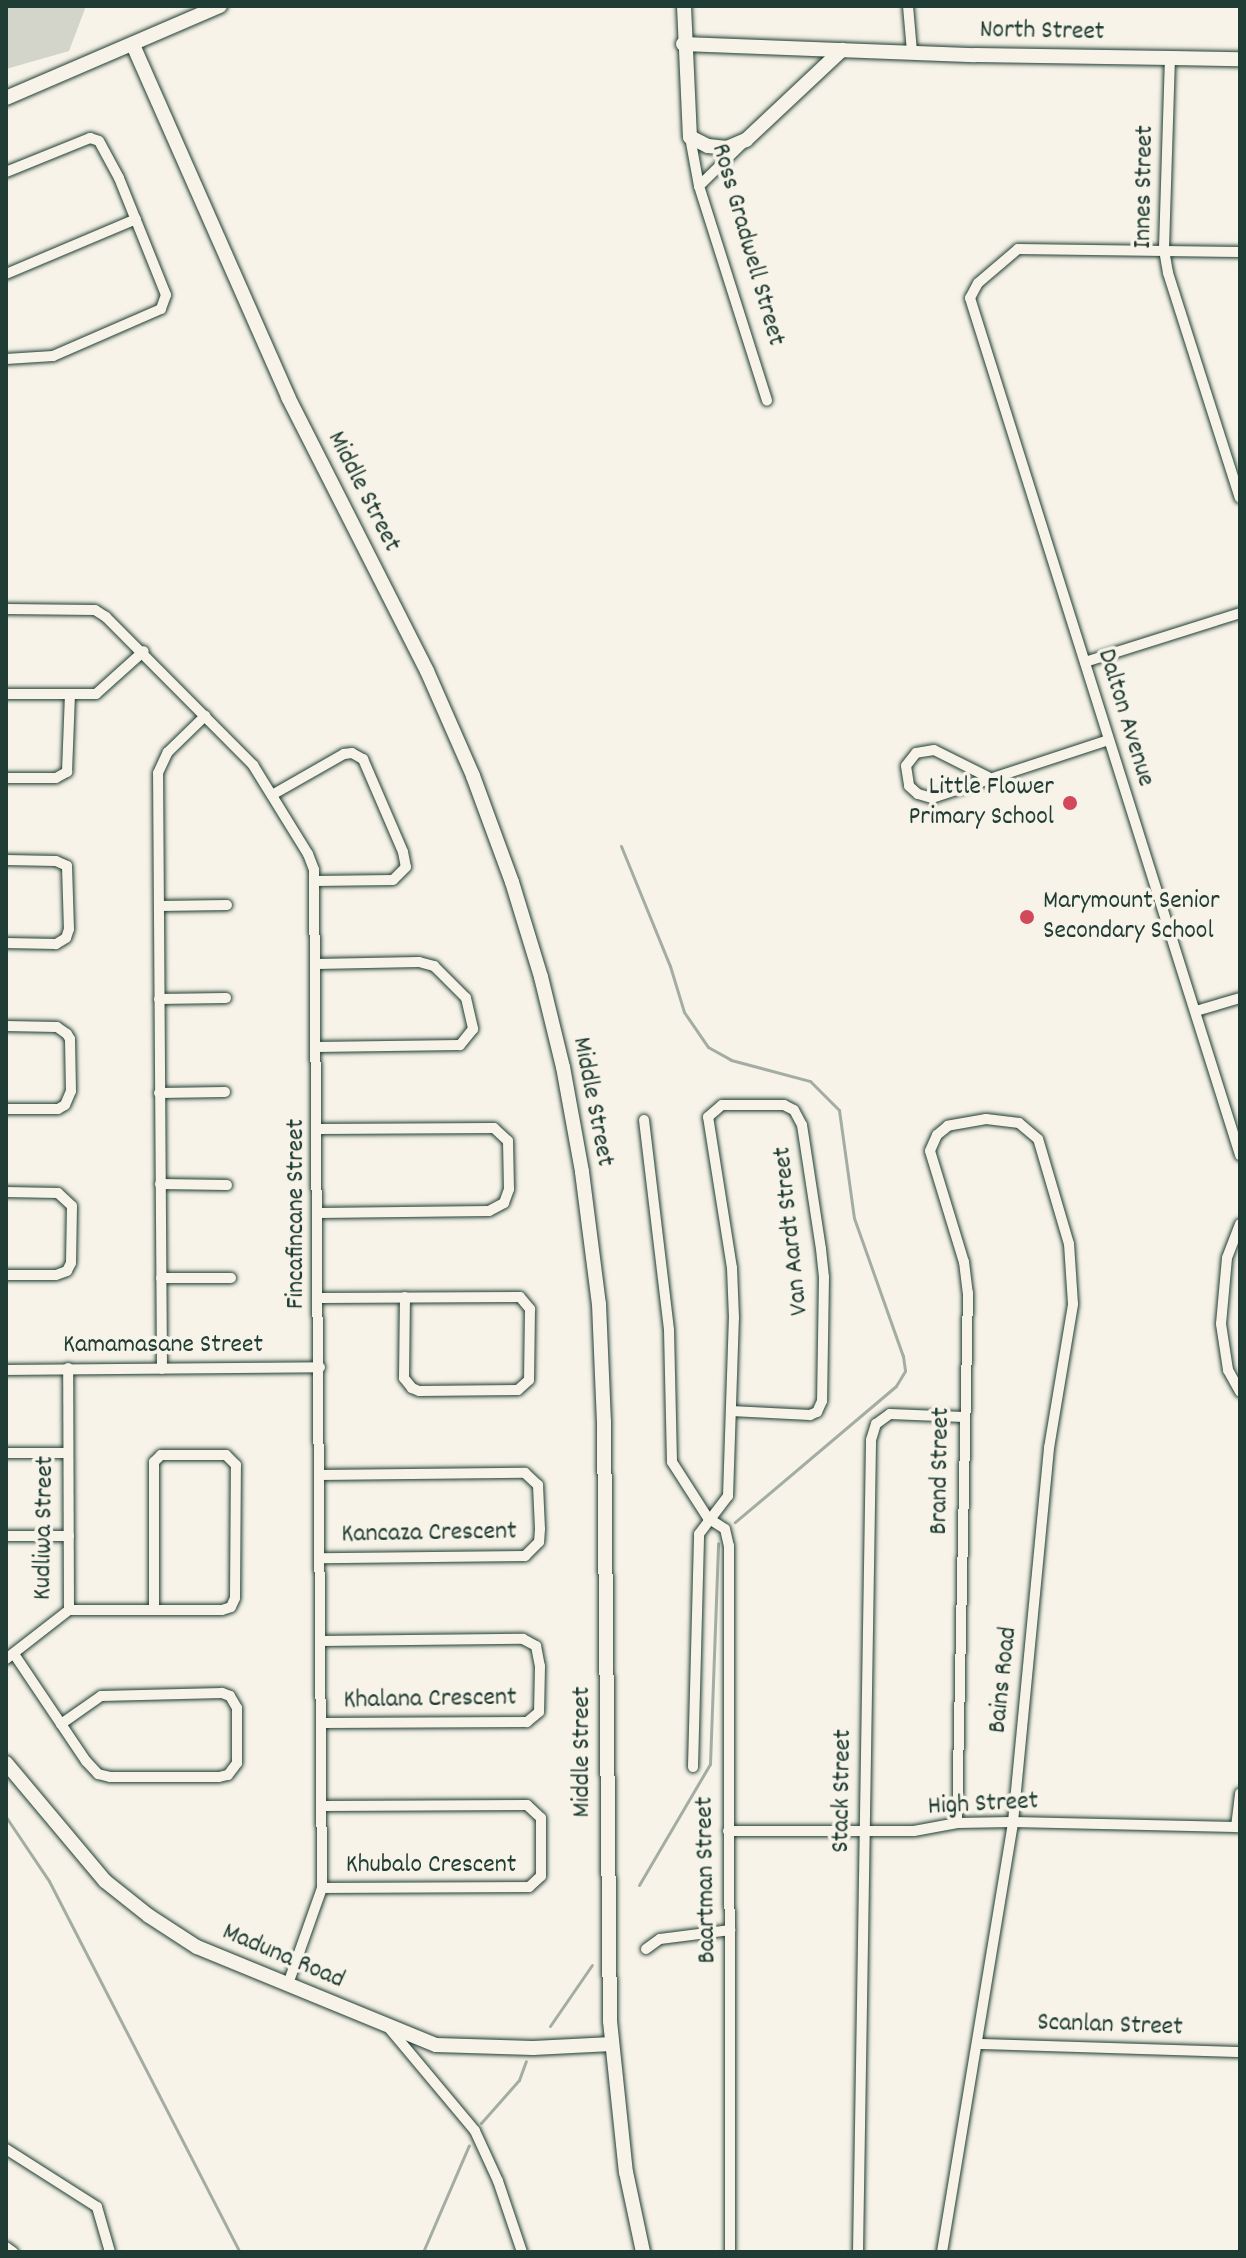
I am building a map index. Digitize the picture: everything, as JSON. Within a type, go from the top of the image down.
[{"type":"main road","points":[[6,98],[220,6]]},
{"type":"main road","name":"Ross Gradwell Street","points":[[684,6],[683,44],[690,137]]},
{"type":"main road","name":"North Street","points":[[683,44],[1240,59]]},
{"type":"main road","name":"Middle Street","points":[[133,45],[288,397],[427,671],[473,776],[520,910],[563,1067],[592,1238],[602,1358],[612,2044],[626,2172],[643,2252]]},
{"type":"main road","points":[[690,137],[717,149],[746,140],[842,50]]},
{"type":"main road","name":"Maduna Road","points":[[6,1763],[84,1859],[127,1900],[197,1947],[387,2026],[452,2048],[612,2044]]},
{"type":"street","points":[[908,6],[912,52]]},
{"type":"street","name":"Innes Street","points":[[1170,57],[1164,250],[1168,273],[1240,498]]},
{"type":"street","name":"Ross Gradwell Street","points":[[690,137],[699,186],[767,401]]},
{"type":"street","points":[[6,172],[94,139],[103,146],[165,287],[166,300],[161,309],[53,356],[6,359]]},
{"type":"street","points":[[699,186],[746,140]]},
{"type":"street","points":[[6,274],[136,219]]},
{"type":"street","name":"Dalton Avenue","points":[[1164,250],[1018,249],[970,293],[1240,1155]]},
{"type":"street","points":[[1164,250],[1240,252]]},
{"type":"street","name":"Fincafincane Street","points":[[6,609],[95,610],[144,651],[253,765],[308,854],[315,881],[322,1888],[288,1984]]},
{"type":"street","points":[[1085,662],[1240,613]]},
{"type":"street","points":[[6,694],[70,695],[102,690],[144,651]]},
{"type":"street","points":[[6,778],[56,778],[67,772],[70,695]]},
{"type":"street","points":[[162,1369],[158,768],[168,752],[205,716]]},
{"type":"street","points":[[988,777],[941,752],[928,749],[911,757],[906,770],[914,791],[932,798],[988,777],[1108,740]]},
{"type":"street","points":[[272,795],[344,754],[352,753],[363,759],[403,852],[406,867],[398,878],[389,881],[315,881]]},
{"type":"street","points":[[6,860],[56,861],[67,866],[69,929],[66,938],[56,944],[6,943]]},
{"type":"street","points":[[159,906],[227,905]]},
{"type":"street","points":[[316,964],[419,962],[434,966],[466,998],[473,1029],[460,1045],[316,1047]]},
{"type":"street","points":[[159,999],[226,998]]},
{"type":"street","points":[[1196,1011],[1240,998]]},
{"type":"street","points":[[6,1026],[57,1027],[67,1034],[70,1039],[71,1091],[65,1105],[58,1109],[6,1109]]},
{"type":"street","points":[[159,1093],[225,1092]]},
{"type":"street","name":"Van Aardt Street","points":[[708,1518],[724,1505],[728,1496],[732,1268],[708,1117],[722,1105],[784,1105],[794,1110],[802,1125],[821,1249],[824,1277],[822,1401],[817,1412],[810,1415],[731,1411]]},
{"type":"street","name":"Bains Road","points":[[942,2252],[979,2044],[1013,1822],[1049,1448],[1071,1325],[1074,1286],[1069,1244],[1036,1135],[1019,1123],[986,1119],[943,1130]]},
{"type":"street","name":"Baartman Street","points":[[644,1120],[669,1330],[671,1456],[683,1483],[708,1518],[725,1529],[729,1549],[730,2252]]},
{"type":"street","points":[[318,1129],[494,1128],[508,1141],[509,1189],[504,1203],[489,1211],[318,1213]]},
{"type":"street","name":"Brand Street","points":[[943,1130],[930,1151],[967,1276],[957,1823]]},
{"type":"street","points":[[160,1184],[227,1185]]},
{"type":"street","points":[[6,1192],[58,1193],[72,1206],[71,1263],[67,1271],[56,1275],[6,1275]]},
{"type":"street","points":[[1240,1224],[1227,1258],[1221,1324],[1228,1370],[1240,1392]]},
{"type":"street","points":[[161,1278],[231,1278]]},
{"type":"street","points":[[319,1298],[405,1297],[520,1297],[530,1309],[528,1382],[518,1390],[499,1391],[412,1388],[404,1378],[405,1297]]},
{"type":"street","name":"Kamamasane Street","points":[[6,1370],[320,1367]]},
{"type":"street","name":"Kudliwa Street","points":[[10,1657],[69,1610],[68,1368]]},
{"type":"street","name":"Stack Street","points":[[858,2252],[872,1434],[880,1419],[890,1414],[964,1417]]},
{"type":"street","points":[[6,1453],[68,1453]]},
{"type":"street","points":[[69,1610],[154,1610],[222,1610],[234,1602],[236,1465],[226,1455],[161,1455],[154,1462],[154,1610]]},
{"type":"street","name":"Kancaza Crescent","points":[[319,1475],[525,1473],[538,1485],[540,1529],[539,1542],[525,1556],[320,1558]]},
{"type":"street","name":"Baartman Street","points":[[693,1767],[699,1534],[708,1518]]},
{"type":"street","points":[[6,1536],[69,1536]]},
{"type":"street","name":"Khalana Crescent","points":[[320,1641],[523,1639],[536,1646],[540,1666],[539,1712],[527,1722],[322,1723]]},
{"type":"street","points":[[10,1657],[86,1761],[103,1776],[219,1777],[228,1775],[237,1763],[237,1708],[230,1696],[222,1693],[101,1696],[61,1724]]},
{"type":"street","points":[[1238,1827],[1240,1793]]},
{"type":"street","name":"Khubalo Crescent","points":[[322,1806],[527,1805],[541,1818],[541,1876],[529,1887],[322,1888]]},
{"type":"street","name":"High Street","points":[[728,1831],[914,1831],[957,1823],[1013,1822],[1238,1827]]},
{"type":"street","points":[[646,1949],[653,1942],[670,1937],[730,1930]]},
{"type":"street","points":[[387,2026],[475,2131],[498,2181],[522,2252]]},
{"type":"street","name":"Scanlan Street","points":[[979,2044],[1240,2052]]},
{"type":"street","points":[[6,2149],[97,2207],[110,2252]]},
{"type":"street","points":[[6,2247],[13,2252]]},
{"type":"shaded area","points":[[6,6],[86,6],[69,51],[6,69]]},
{"type":"waterway","points":[[621,846],[670,966],[684,1012],[708,1047],[731,1060],[810,1081],[839,1110],[854,1218],[903,1356],[905,1371],[896,1386],[735,1522]]},
{"type":"waterway","points":[[639,1885],[710,1764],[718,1543]]},
{"type":"waterway","points":[[6,1817],[49,1881],[240,2252]]},
{"type":"waterway","points":[[550,2026],[592,1965]]},
{"type":"waterway","points":[[481,2123],[519,2080],[526,2061]]},
{"type":"waterway","points":[[423,2252],[469,2145]]},
{"type":"place","name":"Little Flower Primary School","points":[[1070,803]]},
{"type":"place","name":"Marymount Senior Secondary School","points":[[1027,917]]}]
